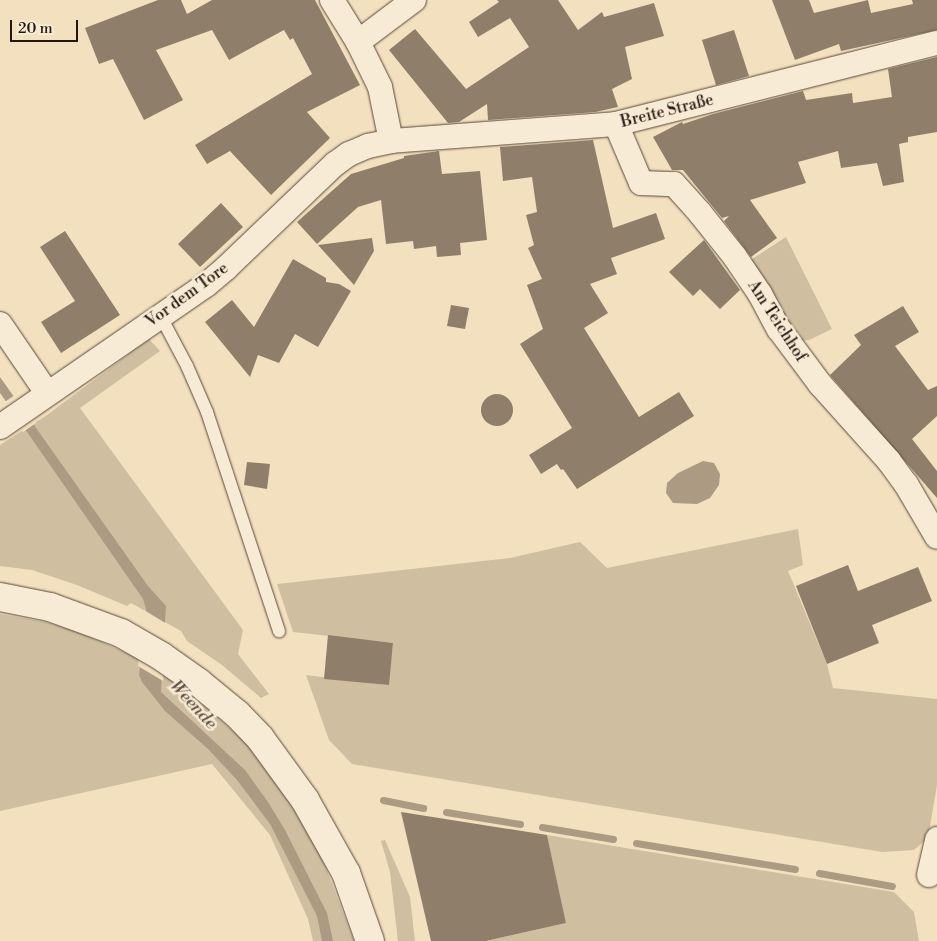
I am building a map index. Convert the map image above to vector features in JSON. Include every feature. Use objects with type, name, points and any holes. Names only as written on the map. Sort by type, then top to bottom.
[{"type":"main road","points":[[0,597],[50,607],[121,633],[161,656],[198,682],[237,714],[260,738],[305,800],[346,873],[370,941]]},
{"type":"street","points":[[332,0],[358,42],[380,87],[391,141]]},
{"type":"street","points":[[358,42],[414,0]]},
{"type":"street","name":"Breite Straße","points":[[391,141],[616,124],[937,43]]},
{"type":"street","name":"Am Teichhof","points":[[616,124],[640,183],[674,184],[700,214],[735,257],[760,294],[779,329],[820,384],[889,461],[906,484],[937,537]]},
{"type":"street","name":"Vor dem Tore","points":[[2,425],[206,285],[334,164],[349,154],[368,146],[391,141]]},
{"type":"street","points":[[0,324],[41,397]]},
{"type":"street","points":[[929,875],[937,839]]},
{"type":"lane","points":[[160,315],[188,366],[207,412],[279,631]]},
{"type":"shaded area","points":[[786,237],[832,329],[809,340],[798,341],[749,261]]},
{"type":"shaded area","points":[[149,339],[160,351],[80,408],[243,630],[238,654],[269,694],[261,698],[222,665],[187,641],[181,631],[131,603],[127,606],[77,585],[32,570],[0,566],[0,445],[47,415]]},
{"type":"shaded area","points":[[0,377],[148,586],[166,606],[161,692],[245,770],[268,802],[285,830],[327,913],[333,941],[322,941],[317,916],[270,824],[237,780],[208,749],[165,711],[142,682],[139,675],[146,609],[143,599],[0,393]]},
{"type":"shaded area","points":[[703,461],[714,463],[720,474],[719,485],[710,498],[697,504],[673,503],[666,493],[667,483],[678,473]]},
{"type":"shaded area","points":[[798,529],[803,565],[788,571],[827,664],[833,688],[937,699],[937,785],[928,838],[914,850],[882,852],[352,764],[329,740],[306,675],[388,685],[393,643],[293,632],[277,584],[510,558],[580,542],[607,568]]},
{"type":"shaded area","points":[[0,614],[46,622],[79,632],[138,658],[177,682],[247,743],[288,797],[323,860],[354,941],[313,941],[308,919],[270,835],[212,764],[0,811]]},
{"type":"shaded area","points":[[547,835],[894,892],[914,912],[919,941],[486,941],[566,923]]},
{"type":"shaded area","points":[[385,840],[410,897],[415,941],[398,941],[390,872],[381,841]]},
{"type":"pier","points":[[15,395],[36,423],[23,432],[3,403]]},
{"type":"pier","points":[[144,610],[167,624],[163,681],[138,666]]},
{"type":"building","points":[[158,0],[181,0],[187,14],[212,0],[315,0],[360,85],[307,112],[330,138],[271,195],[230,151],[207,164],[195,145],[312,74],[293,38],[290,40],[284,30],[229,60],[212,30],[156,50],[183,100],[144,120],[113,59],[99,64],[85,28]]},
{"type":"building","points":[[497,0],[558,0],[578,30],[602,12],[604,17],[654,3],[664,36],[625,47],[632,79],[612,89],[618,107],[595,112],[488,120],[487,104],[459,122],[448,123],[389,50],[415,29],[466,89],[529,47],[510,18],[478,37],[469,22],[499,2]]},
{"type":"building","points":[[772,0],[809,0],[814,13],[868,0],[871,13],[913,4],[912,0],[937,0],[937,30],[841,51],[839,44],[795,60]]},
{"type":"building","points":[[734,30],[749,76],[716,85],[702,40]]},
{"type":"building","points":[[937,57],[937,132],[908,137],[908,142],[899,144],[904,182],[883,186],[877,163],[841,168],[838,151],[798,162],[806,183],[750,200],[777,238],[751,257],[724,221],[729,216],[722,218],[683,170],[672,170],[653,137],[682,122],[683,124],[713,114],[803,91],[806,100],[852,93],[853,103],[892,97],[888,69]]},
{"type":"building","points":[[593,140],[613,228],[656,213],[665,239],[611,258],[617,274],[590,284],[608,313],[584,328],[639,417],[679,392],[694,416],[577,489],[563,469],[561,470],[557,464],[541,474],[529,455],[572,428],[520,344],[543,329],[527,285],[542,279],[528,248],[534,245],[526,215],[537,212],[532,177],[503,181],[500,147]]},
{"type":"building","points":[[439,151],[442,174],[480,171],[487,240],[460,243],[461,255],[437,257],[436,246],[414,249],[413,241],[386,244],[381,200],[358,207],[317,244],[297,222],[351,174],[404,158],[404,156]]},
{"type":"building","points":[[221,203],[243,227],[200,267],[178,244]]},
{"type":"building","points":[[65,231],[120,315],[61,353],[41,322],[75,301],[40,247]]},
{"type":"building","points":[[372,238],[374,251],[354,285],[318,245]]},
{"type":"building","points":[[704,240],[740,290],[720,309],[700,289],[693,296],[669,272]]},
{"type":"building","points":[[293,259],[326,278],[326,282],[339,284],[351,291],[318,347],[295,334],[279,363],[258,355],[250,377],[205,322],[232,300],[254,327]]},
{"type":"building","points":[[451,305],[469,308],[465,329],[447,326]]},
{"type":"building","points":[[903,306],[919,332],[895,346],[928,390],[937,386],[937,416],[912,439],[937,471],[937,498],[830,375],[861,345],[854,335]]},
{"type":"building","points":[[497,394],[503,395],[508,399],[512,404],[512,416],[508,421],[503,425],[497,426],[491,425],[486,421],[482,416],[481,410],[482,404],[486,399],[491,395]]},
{"type":"building","points":[[247,462],[270,464],[267,489],[244,485]]},
{"type":"building","points":[[848,565],[858,591],[918,567],[932,601],[872,625],[879,643],[827,664],[796,586]]},
{"type":"building","points":[[328,635],[393,643],[389,685],[324,679]]},
{"type":"building","points":[[401,812],[547,835],[566,923],[486,941],[431,941]]},
{"type":"waterway","points":[[383,800],[423,808]]},
{"type":"waterway","points":[[446,812],[520,824]]},
{"type":"waterway","points":[[542,827],[613,839]]},
{"type":"waterway","points":[[636,843],[795,869]]},
{"type":"waterway","points":[[819,873],[892,886]]},
{"type":"water label","name":"Weende","points":[[193,705]]}]
